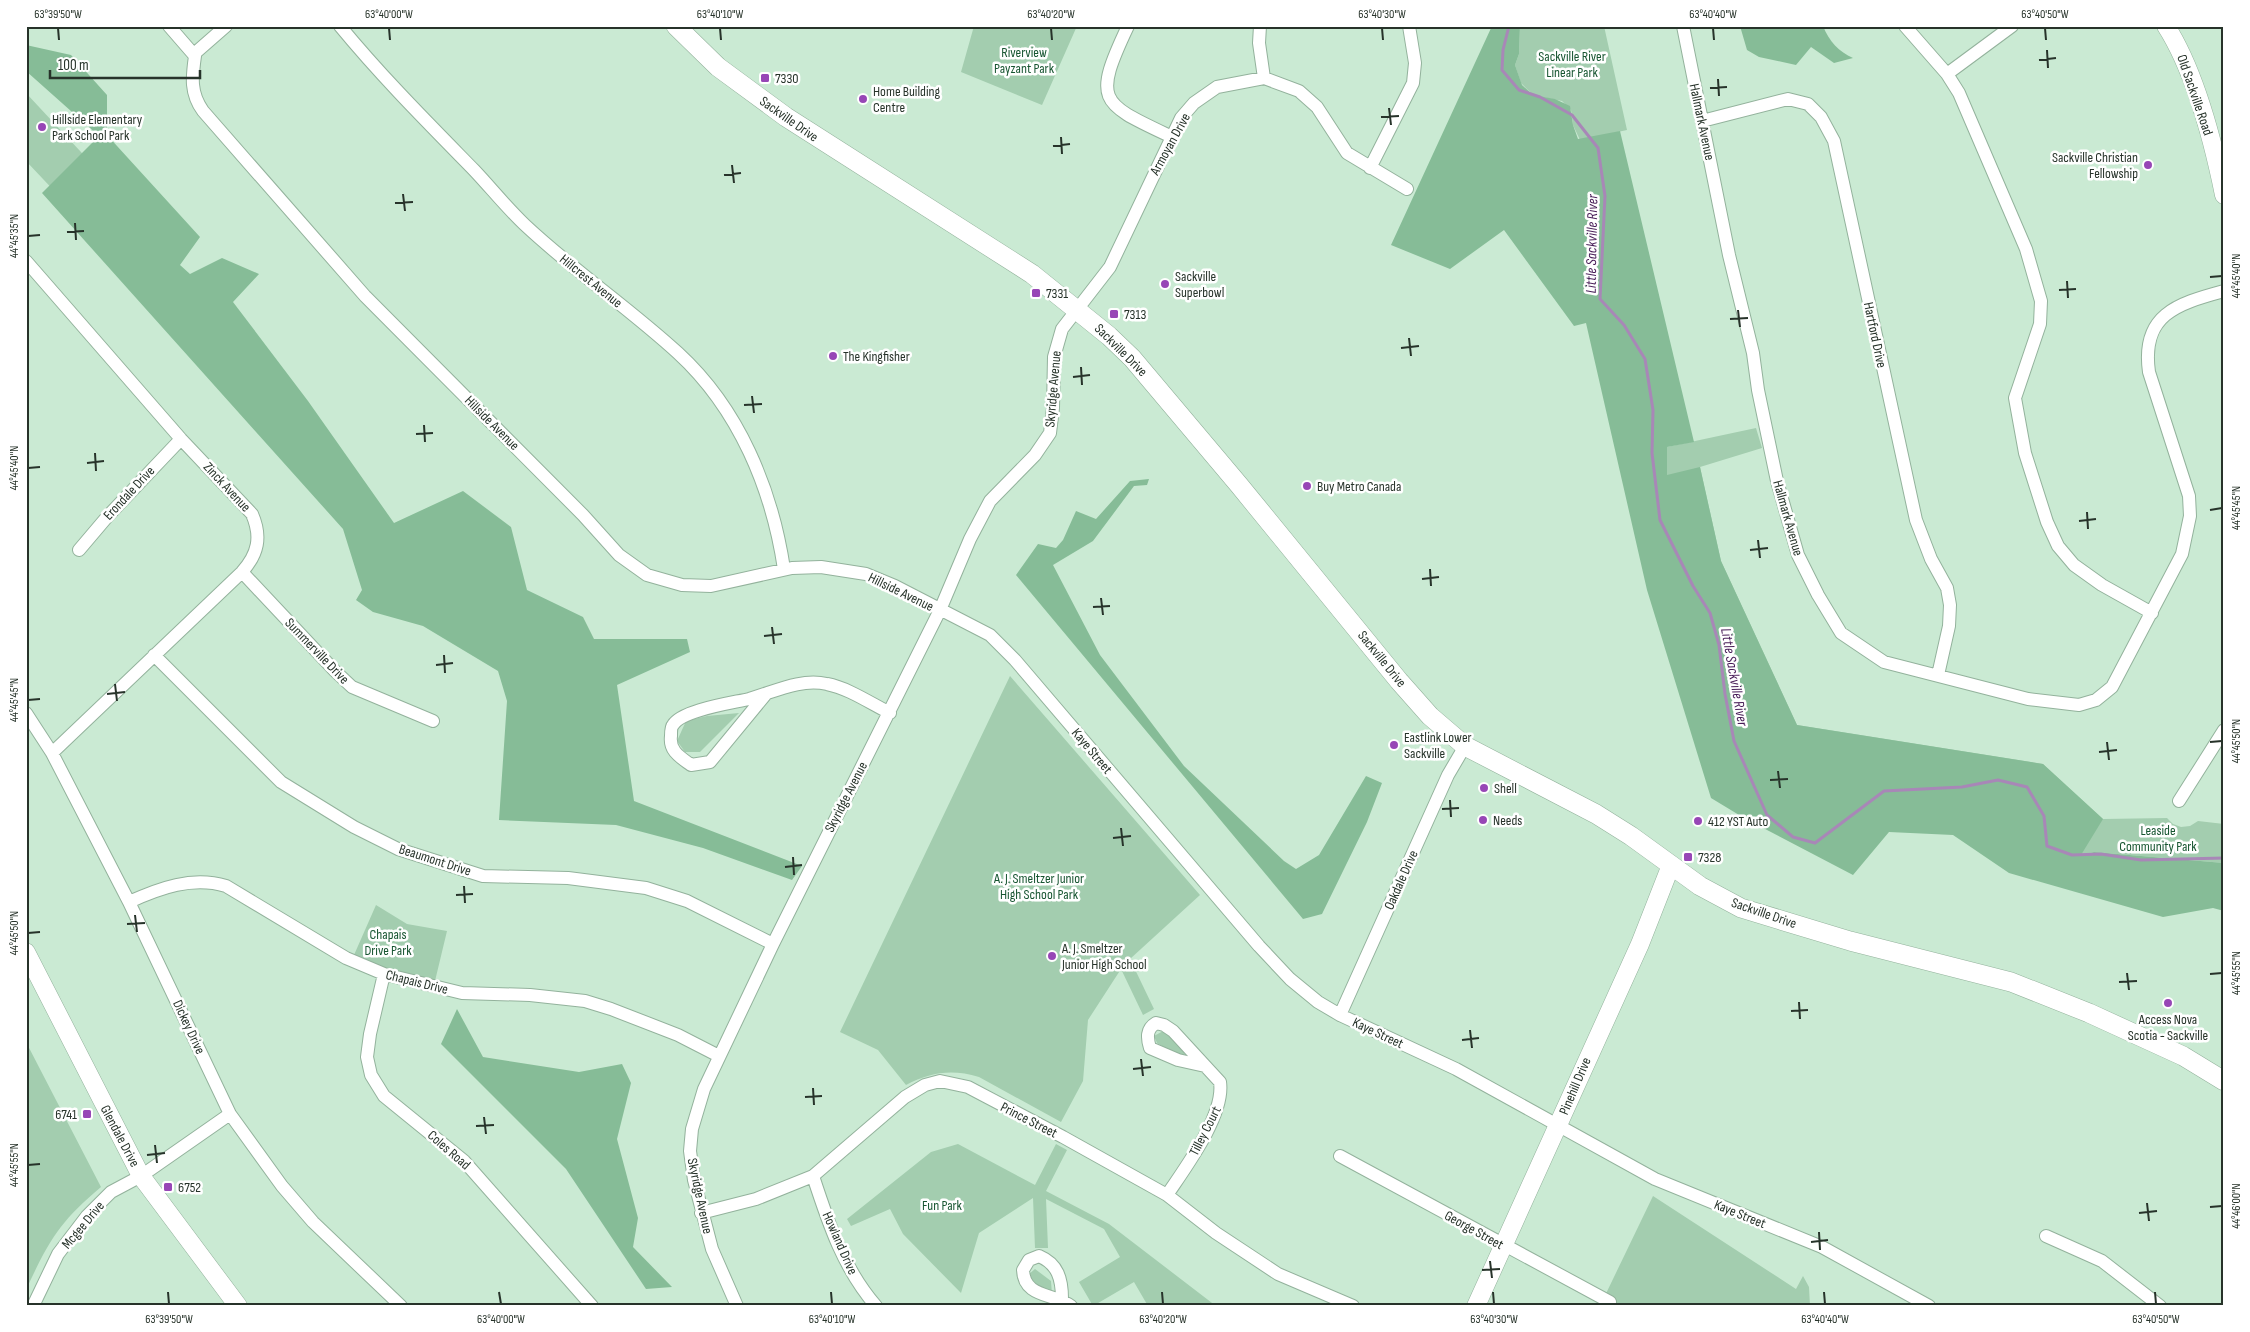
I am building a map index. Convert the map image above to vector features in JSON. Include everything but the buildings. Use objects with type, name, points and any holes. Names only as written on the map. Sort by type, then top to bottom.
[{"type":"main road","name":"Sackville Drive","points":[[676,26],[718,67],[786,117],[1032,274],[1077,309],[1132,358],[1399,681],[1430,716],[1465,746],[1596,814],[1631,836],[1700,886],[1740,908],[1850,940],[2011,982],[2089,1012],[2178,1053],[2224,1081]]},
{"type":"street","points":[[169,26],[194,54],[226,26]]},
{"type":"street","name":"Hillcrest Avenue","points":[[340,26],[409,106],[525,224],[680,354],[711,390],[735,425],[756,465],[779,534],[784,569]]},
{"type":"street","points":[[1128,26],[1110,65],[1107,83],[1108,97],[1118,110],[1172,137]]},
{"type":"street","points":[[1260,26],[1259,43],[1264,78],[1299,91],[1317,107],[1347,153],[1407,189]]},
{"type":"street","points":[[1370,168],[1413,83],[1415,63],[1410,26]]},
{"type":"street","name":"Hallmark Avenue","points":[[1683,26],[1729,255],[1753,353],[1771,454],[1798,555],[1818,595],[1841,633],[1884,662],[2049,702],[2079,705],[2096,700],[2112,688],[2182,554],[2190,516],[2189,496],[2149,372],[2146,354],[2150,336],[2159,321],[2171,309],[2224,292]]},
{"type":"street","points":[[1904,26],[1948,74],[1959,93],[2026,249],[2041,301],[2040,324],[2015,398],[2025,453],[2047,522],[2058,546],[2074,565],[2102,585],[2152,613]]},
{"type":"street","points":[[1948,74],[2012,26]]},
{"type":"street","name":"Old Sackville Road","points":[[2166,26],[2175,40],[2192,82],[2217,160],[2224,195]]},
{"type":"street","name":"Hillside Avenue","points":[[194,54],[193,90],[195,100],[203,111],[365,296],[584,515],[619,555],[648,575],[682,585],[711,586],[784,569],[821,567],[866,574],[895,586],[940,610]]},
{"type":"street","name":"Armoyan Drive","points":[[1077,309],[1110,267],[1172,137],[1182,118],[1194,103],[1217,87],[1264,78]]},
{"type":"street","name":"Hartford Drive","points":[[1702,121],[1788,100],[1808,104],[1821,117],[1834,141],[1914,512],[1931,558],[1947,588],[1950,604],[1948,626],[1938,676]]},
{"type":"street","name":"Zinck Avenue","points":[[26,260],[181,439],[252,514],[258,527],[258,540],[253,560],[52,753]]},
{"type":"street","name":"Skyridge Avenue","points":[[737,1306],[712,1249],[701,1213],[694,1180],[690,1151],[692,1129],[704,1089],[773,944],[940,610],[970,539],[990,502],[1035,455],[1050,433],[1053,415],[1054,357],[1057,341],[1062,329],[1077,309]]},
{"type":"street","name":"Erondale Drive","points":[[79,550],[106,516],[181,439]]},
{"type":"street","name":"Summerville Drive","points":[[242,572],[334,671],[352,687],[433,721]]},
{"type":"street","name":"Kaye Street","points":[[940,610],[990,635],[999,643],[1259,946],[1290,979],[1318,1002],[1340,1015],[1456,1070],[1559,1124],[1655,1179],[1822,1247],[1929,1306]]},
{"type":"street","name":"Beaumont Drive","points":[[154,655],[281,782],[354,827],[398,850],[483,876],[568,878],[646,888],[687,901],[773,944]]},
{"type":"street","points":[[766,694],[710,762],[691,765],[674,754],[670,740],[672,725],[678,720],[694,712],[766,694],[782,687],[807,683],[827,684],[890,713]]},
{"type":"street","name":"Dickey Drive","points":[[26,713],[52,753],[129,902],[230,1114],[282,1186],[314,1222],[401,1306]]},
{"type":"street","points":[[2179,801],[2224,730]]},
{"type":"street","name":"Oakdale Drive","points":[[1340,1015],[1448,775],[1465,746]]},
{"type":"street","name":"Pinehill Drive","points":[[1476,1306],[1640,944],[1671,865]]},
{"type":"street","name":"Chapais Drive","points":[[129,902],[157,890],[195,882],[211,882],[226,886],[346,958],[384,974],[462,993],[530,995],[584,1001],[661,1028],[719,1056]]},
{"type":"street","name":"Glendale Drive","points":[[26,952],[141,1176],[238,1306]]},
{"type":"street","name":"Coles Road","points":[[384,974],[370,1034],[367,1057],[371,1075],[384,1096],[464,1161],[592,1306]]},
{"type":"street","name":"Tilley Court","points":[[1167,1195],[1195,1154],[1220,1102],[1220,1082],[1205,1066]]},
{"type":"street","name":"Prince Street","points":[[701,1213],[756,1199],[813,1176],[905,1097],[925,1085],[940,1081],[968,1087],[1167,1195],[1232,1244],[1278,1274],[1353,1306]]},
{"type":"street","name":"Mcgee Drive","points":[[33,1306],[58,1254],[87,1216],[111,1192],[141,1176],[230,1114]]},
{"type":"street","name":"George Street","points":[[1340,1156],[1610,1302]]},
{"type":"street","name":"Howland Drive","points":[[813,1176],[844,1259],[862,1290],[876,1306]]},
{"type":"street","points":[[2046,1236],[2102,1261],[2160,1306]]},
{"type":"green space","name":"Riverview Payzant Park","points":[[974,26],[1077,26],[1042,105],[961,72]]},
{"type":"green space","points":[[1492,26],[1520,26],[1519,54],[1515,65],[1522,85],[1533,95],[1555,99],[1570,106],[1573,125],[1578,139],[1620,131],[1694,442],[1667,447],[1667,475],[1700,467],[1721,561],[1797,725],[2043,764],[2103,819],[2081,855],[2094,852],[2224,863],[2224,911],[2213,908],[2163,917],[2009,873],[1953,835],[1889,832],[1853,875],[1744,818],[1711,798],[1647,590],[1586,323],[1574,326],[1504,230],[1450,269],[1391,245]]},
{"type":"green space","name":"Sackville River Linear Park","points":[[1520,26],[1604,26],[1627,130],[1580,140],[1573,125],[1571,110],[1562,101],[1533,95],[1521,83],[1515,65],[1519,54]]},
{"type":"green space","points":[[1740,26],[1823,26],[1835,45],[1843,53],[1853,58],[1834,63],[1811,47],[1796,65],[1759,57],[1747,50]]},
{"type":"green space","points":[[26,45],[71,55],[107,95],[107,135],[200,237],[180,265],[190,274],[222,258],[259,274],[233,302],[308,401],[394,523],[463,491],[511,527],[527,590],[583,617],[594,639],[687,639],[690,652],[617,685],[634,801],[802,866],[792,880],[703,848],[616,825],[499,820],[507,701],[498,671],[423,626],[373,612],[356,600],[362,590],[343,529],[42,193],[99,136],[26,71]]},
{"type":"green space","name":"Hillside Elementary Park School Park","points":[[26,93],[94,166],[60,197],[26,161]]},
{"type":"green space","name":"Leaside Community Park","points":[[1756,428],[1762,448],[1700,467],[1721,561],[1797,725],[2043,764],[2103,819],[2167,818],[2173,824],[2181,827],[2190,826],[2198,821],[2224,824],[2224,863],[2094,852],[2081,855],[2053,809],[1840,835],[1667,475],[1667,447]]},
{"type":"green space","points":[[1149,479],[1147,485],[1134,486],[1093,541],[1053,565],[1100,655],[1184,766],[1284,861],[1296,869],[1319,855],[1366,776],[1382,783],[1367,822],[1322,914],[1303,919],[1016,575],[1038,544],[1056,548],[1063,540],[1076,511],[1096,519],[1130,481]]},
{"type":"green space","name":"A. J. Smeltzer Junior High School Park","points":[[1010,676],[1200,895],[1130,959],[1154,1009],[1143,1015],[1121,969],[1088,1020],[1083,1081],[1061,1122],[979,1077],[960,1073],[942,1073],[924,1077],[906,1085],[878,1050],[840,1032]]},
{"type":"green space","points":[[739,713],[700,752],[685,752],[677,741],[686,721],[707,716]]},
{"type":"green space","name":"Chapais Drive Park","points":[[376,905],[407,924],[447,931],[435,981],[378,966],[354,955]]},
{"type":"green space","points":[[457,1009],[483,1057],[579,1072],[622,1064],[631,1083],[617,1139],[638,1218],[633,1247],[672,1287],[646,1289],[566,1169],[441,1044]]},
{"type":"green space","points":[[1165,1030],[1184,1049],[1185,1059],[1157,1043],[1154,1036]]},
{"type":"green space","points":[[26,1042],[101,1187],[75,1211],[56,1233],[41,1258],[26,1290]]},
{"type":"green space","name":"Fun Park","points":[[958,1144],[1035,1185],[1056,1144],[1067,1150],[1046,1191],[1109,1224],[1216,1306],[1148,1306],[1134,1282],[1093,1306],[1079,1282],[1120,1257],[1104,1229],[1046,1199],[1048,1248],[1035,1248],[1033,1198],[979,1233],[961,1293],[903,1234],[890,1209],[851,1226],[847,1219],[931,1152]]},
{"type":"green space","points":[[1653,1196],[1796,1289],[1803,1276],[1809,1287],[1810,1306],[1600,1306]]},
{"type":"green space","points":[[1035,1269],[1051,1281],[1052,1294],[1034,1285],[1029,1274]]},
{"type":"waterway","name":"Little Sackville River","points":[[1509,26],[1503,50],[1502,70],[1519,90],[1540,97],[1572,115],[1598,148],[1605,196],[1600,299],[1624,325],[1645,359],[1653,410],[1652,453],[1660,520],[1693,586],[1710,613],[1719,645],[1725,694],[1734,741],[1767,815],[1793,837],[1815,843],[1884,791],[1962,787],[1998,780],[2027,787],[2044,816],[2047,846],[2072,855],[2101,854],[2141,860],[2224,858]]},
{"type":"place","name":"7330","points":[[765,78]]},
{"type":"place","name":"Home Building Centre","points":[[863,99]]},
{"type":"place","name":"Hillside Elementary Park School Park","points":[[42,127]]},
{"type":"place","name":"Sackville Christian Fellowship","points":[[2148,165]]},
{"type":"place","name":"Sackville Superbowl","points":[[1165,284]]},
{"type":"place","name":"7331","points":[[1036,293]]},
{"type":"place","name":"7313","points":[[1114,314]]},
{"type":"place","name":"The Kingfisher","points":[[833,356]]},
{"type":"place","name":"Buy Metro Canada","points":[[1307,486]]},
{"type":"place","name":"Eastlink Lower Sackville","points":[[1394,745]]},
{"type":"place","name":"Shell","points":[[1484,788]]},
{"type":"place","name":"Needs","points":[[1483,820]]},
{"type":"place","name":"412 YST Auto","points":[[1698,821]]},
{"type":"place","name":"7328","points":[[1688,857]]},
{"type":"place","name":"A. J. Smeltzer Junior High School","points":[[1052,956]]},
{"type":"place","name":"Access Nova Scotia - Sackville","points":[[2168,1003]]},
{"type":"place","name":"6741","points":[[87,1114]]},
{"type":"place","name":"6752","points":[[168,1187]]}]
